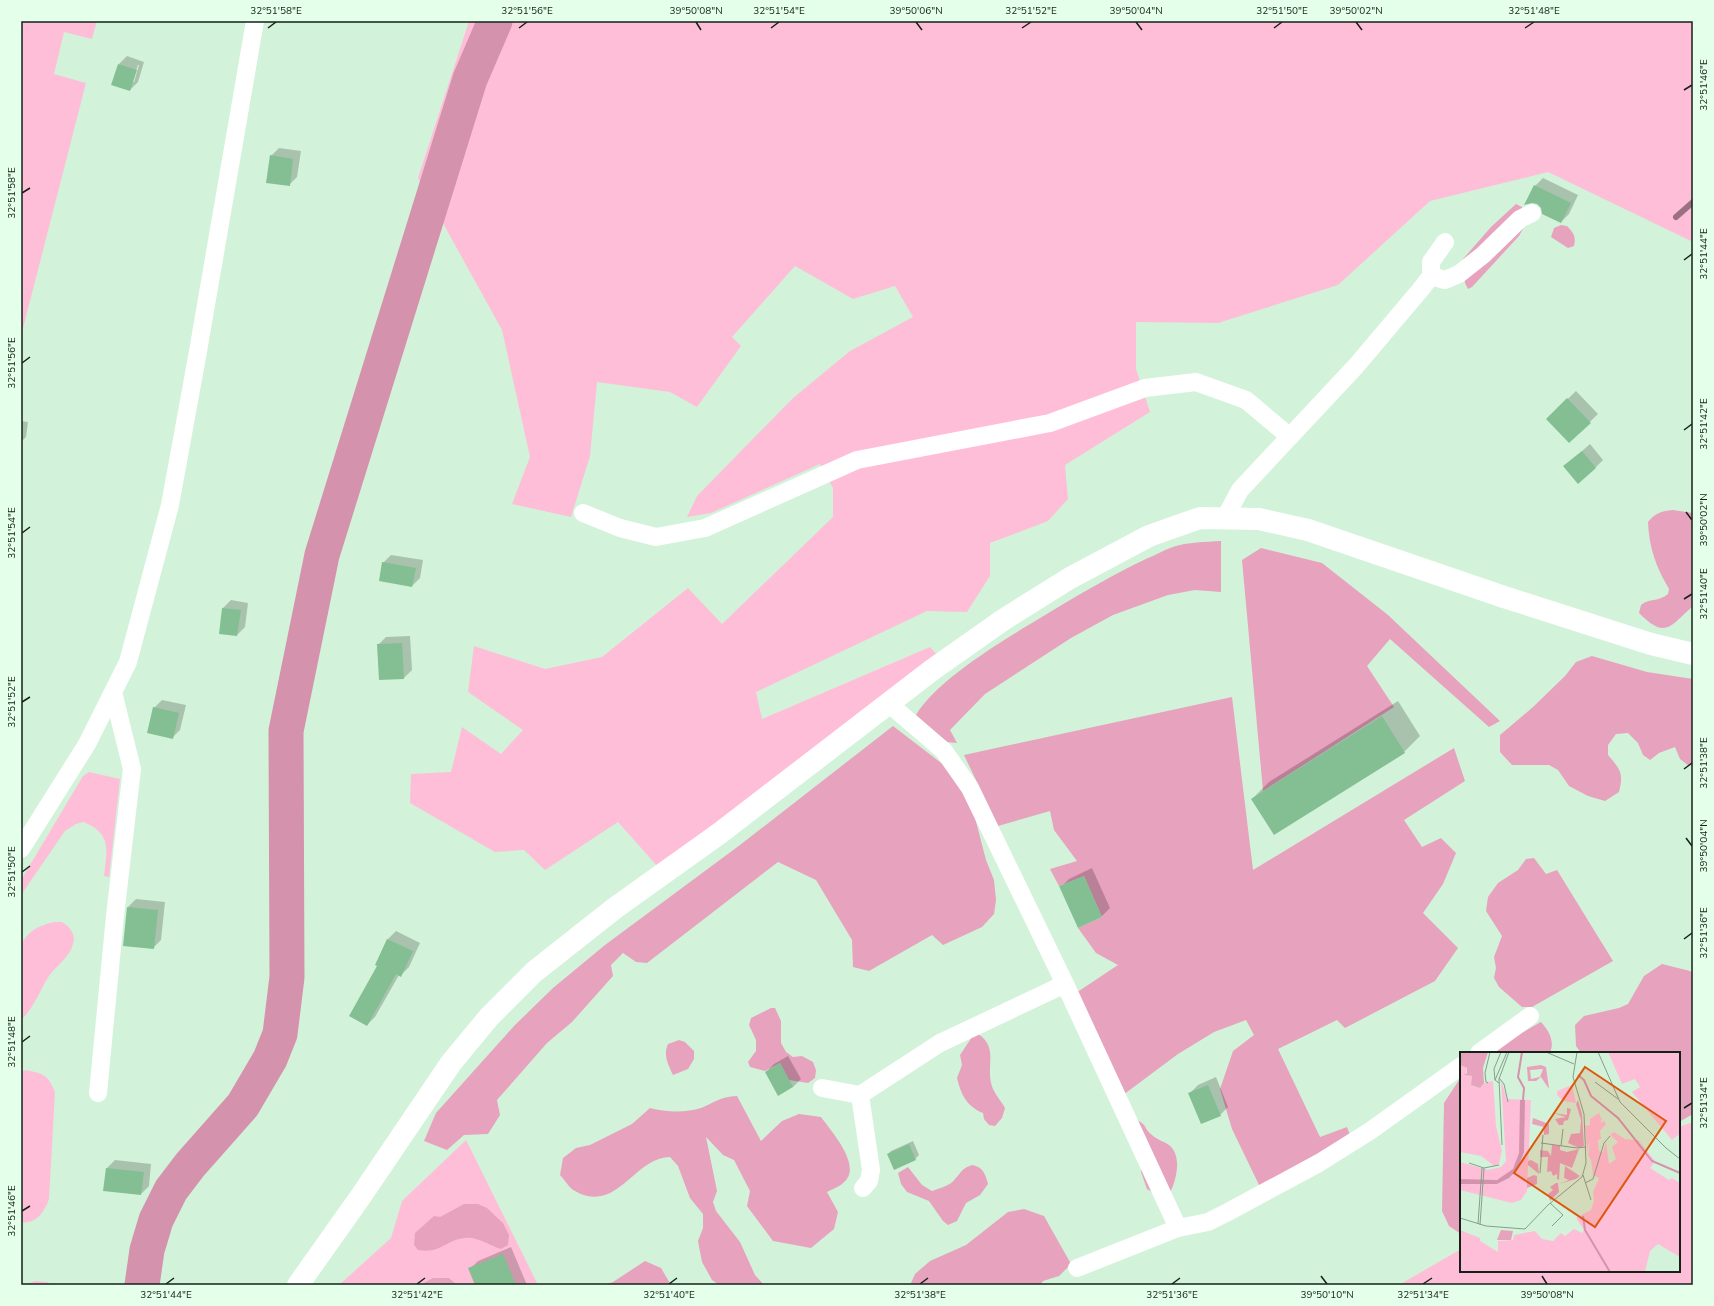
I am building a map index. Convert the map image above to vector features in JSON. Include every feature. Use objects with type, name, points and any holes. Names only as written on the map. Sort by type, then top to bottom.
[{"type":"street","points":[[21,849],[87,744],[128,662],[170,504],[199,349],[255,21]]},
{"type":"street","points":[[1430,276],[1445,280],[1459,274],[1483,255],[1520,219],[1532,213]]},
{"type":"street","points":[[1226,518],[1240,490],[1356,366],[1430,276],[1431,262],[1445,242]]},
{"type":"street","points":[[583,513],[620,528],[656,537],[704,528],[856,460],[1050,423],[1145,388],[1196,382],[1246,400],[1290,437]]},
{"type":"street","points":[[298,1285],[361,1196],[451,1063],[489,1017],[534,972],[615,908],[720,833],[932,670],[1003,620],[1070,578],[1149,536],[1200,518],[1258,519],[1308,530],[1504,597],[1651,644],[1693,654]]},
{"type":"street","points":[[98,1093],[115,916],[132,769],[113,692]]},
{"type":"street","points":[[888,703],[944,751],[970,788],[1064,984],[1178,1228]]},
{"type":"street","points":[[822,1088],[860,1095],[940,1044],[1064,984]]},
{"type":"street","points":[[1480,1052],[1530,1016]]},
{"type":"street","points":[[1077,1268],[1178,1228],[1208,1222],[1228,1212],[1319,1163],[1370,1131],[1460,1067]]},
{"type":"street","points":[[860,1095],[871,1170],[869,1181],[863,1188]]},
{"type":"shaded area","points":[[21,21],[97,21],[92,39],[64,32],[54,74],[86,83],[21,336]]},
{"type":"shaded area","points":[[469,21],[1693,21],[1693,242],[1548,172],[1430,201],[1338,285],[1218,323],[1136,322],[1136,369],[1150,412],[1065,465],[1068,499],[1048,521],[990,543],[990,576],[967,612],[927,611],[756,692],[762,719],[930,647],[937,655],[658,867],[618,822],[545,870],[524,850],[495,852],[410,803],[411,774],[451,772],[462,727],[501,754],[523,730],[468,692],[474,646],[545,669],[602,657],[688,588],[722,624],[833,517],[833,488],[820,464],[711,513],[687,517],[697,496],[793,398],[850,351],[913,317],[895,286],[853,299],[795,266],[732,337],[741,346],[697,407],[670,392],[597,382],[590,456],[571,517],[512,504],[530,457],[502,330],[418,178]]},
{"type":"shaded area","points":[[1516,204],[1522,207],[1524,227],[1519,236],[1472,287],[1468,289],[1465,283],[1463,259],[1491,227]]},
{"type":"shaded area","points":[[1561,225],[1567,226],[1573,233],[1575,238],[1574,246],[1568,248],[1551,237],[1554,228]]},
{"type":"shaded area","points":[[1673,510],[1693,513],[1693,606],[1673,624],[1662,628],[1648,621],[1639,613],[1641,605],[1647,601],[1661,598],[1668,594],[1669,589],[1660,573],[1652,549],[1648,522],[1653,516],[1659,513]]},
{"type":"shaded area","points":[[1221,541],[1221,592],[1195,590],[1168,595],[1113,615],[1071,638],[985,694],[950,730],[957,743],[947,742],[916,715],[927,700],[942,685],[980,656],[1089,589],[1136,564],[1173,547],[1191,543]]},
{"type":"shaded area","points":[[1261,548],[1322,563],[1388,615],[1500,721],[1489,727],[1390,639],[1367,666],[1394,707],[1263,791],[1242,560]]},
{"type":"shaded area","points":[[1592,656],[1647,672],[1693,679],[1693,764],[1689,766],[1680,759],[1675,747],[1659,753],[1650,760],[1643,755],[1638,743],[1628,733],[1616,734],[1608,745],[1608,755],[1618,768],[1621,780],[1619,792],[1605,801],[1588,796],[1569,786],[1558,770],[1549,765],[1512,765],[1500,752],[1500,735],[1533,707],[1565,676],[1576,662]]},
{"type":"shaded area","points":[[1232,697],[1253,870],[1454,748],[1465,781],[1404,820],[1422,847],[1441,838],[1456,853],[1443,884],[1423,913],[1458,948],[1435,981],[1345,1028],[1337,1020],[1278,1049],[1320,1137],[1347,1127],[1350,1135],[1260,1187],[1232,1129],[1220,1089],[1233,1051],[1254,1035],[1246,1020],[1214,1032],[1178,1054],[1123,1095],[1076,993],[1118,965],[1096,953],[1078,928],[1102,917],[1084,876],[1059,886],[1050,869],[1077,861],[1054,830],[1050,811],[998,826],[964,755]]},
{"type":"shaded area","points":[[893,726],[949,769],[973,810],[986,860],[994,880],[996,900],[994,914],[982,927],[943,945],[932,935],[869,971],[853,967],[852,940],[816,880],[778,862],[647,963],[636,962],[623,953],[611,965],[613,976],[572,1022],[547,1043],[497,1100],[500,1115],[488,1134],[464,1135],[447,1150],[424,1141],[436,1113],[515,1025],[553,988],[605,945],[740,845]]},
{"type":"shaded area","points":[[89,772],[120,779],[109,877],[104,876],[106,843],[99,831],[83,822],[76,824],[65,831],[21,895],[21,880],[83,776]]},
{"type":"shaded area","points":[[1534,858],[1546,874],[1557,870],[1613,961],[1532,1007],[1522,1007],[1499,987],[1494,978],[1496,968],[1494,957],[1502,936],[1486,911],[1488,897],[1498,883],[1518,870],[1526,859]]},
{"type":"shaded area","points":[[54,922],[62,922],[68,926],[74,937],[73,944],[69,953],[49,976],[26,1015],[21,1020],[21,944],[35,929]]},
{"type":"shaded area","points":[[1662,964],[1690,971],[1693,974],[1693,1114],[1680,1121],[1680,1052],[1580,1052],[1576,1046],[1575,1025],[1584,1016],[1619,1008],[1628,1004],[1644,976]]},
{"type":"shaded area","points":[[771,1008],[775,1008],[781,1021],[781,1043],[786,1052],[793,1057],[802,1056],[813,1062],[816,1070],[815,1078],[808,1083],[789,1080],[780,1063],[765,1071],[750,1067],[748,1062],[756,1051],[756,1040],[749,1025],[751,1018]]},
{"type":"shaded area","points":[[1541,1022],[1550,1036],[1552,1044],[1550,1052],[1488,1052]]},
{"type":"shaded area","points":[[978,1034],[985,1040],[988,1046],[990,1052],[990,1074],[993,1089],[1005,1108],[1002,1118],[995,1126],[989,1125],[984,1119],[983,1113],[968,1103],[960,1089],[957,1078],[962,1065],[960,1055],[972,1037]]},
{"type":"shaded area","points":[[679,1040],[685,1042],[694,1051],[694,1059],[688,1069],[673,1075],[669,1067],[666,1052],[668,1044]]},
{"type":"shaded area","points":[[26,1070],[41,1074],[47,1078],[55,1092],[49,1199],[39,1216],[31,1221],[21,1222],[21,1072]]},
{"type":"shaded area","points":[[1460,1079],[1460,1233],[1449,1226],[1442,1211],[1444,1103]]},
{"type":"shaded area","points":[[737,1096],[761,1141],[782,1121],[799,1114],[821,1117],[844,1149],[850,1168],[848,1176],[843,1183],[827,1192],[838,1212],[834,1229],[811,1248],[773,1241],[747,1206],[750,1191],[734,1160],[723,1155],[706,1137],[717,1191],[713,1202],[716,1211],[740,1242],[755,1275],[764,1285],[719,1285],[712,1280],[702,1262],[698,1241],[703,1228],[703,1214],[690,1198],[678,1166],[670,1157],[657,1159],[614,1191],[602,1196],[590,1196],[573,1190],[560,1175],[563,1158],[576,1148],[590,1145],[632,1124],[650,1108],[669,1111],[689,1111],[701,1108],[722,1099]]},
{"type":"shaded area","points":[[1134,1119],[1143,1124],[1149,1133],[1154,1137],[1169,1145],[1176,1156],[1176,1176],[1169,1195],[1159,1196],[1147,1189],[1141,1172],[1142,1160]]},
{"type":"shaded area","points":[[1693,1122],[1693,1285],[1399,1285],[1460,1250],[1460,1272],[1680,1272],[1680,1127]]},
{"type":"shaded area","points":[[466,1140],[538,1285],[339,1285],[391,1238],[402,1201]]},
{"type":"shaded area","points":[[972,1165],[979,1167],[983,1171],[988,1184],[980,1195],[966,1203],[957,1221],[948,1225],[943,1221],[929,1201],[907,1192],[901,1184],[898,1173],[908,1167],[922,1185],[932,1191],[950,1183],[964,1169]]},
{"type":"shaded area","points":[[464,1204],[478,1204],[487,1208],[503,1223],[509,1235],[508,1245],[501,1249],[474,1238],[465,1238],[452,1241],[432,1250],[418,1250],[414,1245],[415,1233],[434,1216],[440,1217]]},
{"type":"shaded area","points":[[1024,1209],[1044,1216],[1071,1264],[1059,1276],[1043,1281],[1040,1285],[913,1285],[911,1283],[915,1274],[930,1261],[966,1245],[1008,1212]]},
{"type":"shaded area","points":[[645,1261],[661,1268],[671,1285],[605,1285],[613,1282]]},
{"type":"shaded area","points":[[433,1278],[449,1278],[457,1285],[423,1285]]},
{"type":"shaded area","points":[[35,1281],[47,1282],[52,1285],[25,1285]]},
{"type":"building","points":[[118,64],[137,70],[130,91],[111,85]]},
{"type":"building","points":[[270,155],[293,159],[290,186],[266,183]]},
{"type":"building","points":[[1534,185],[1571,203],[1561,223],[1542,214],[1541,208],[1537,204],[1532,203],[1524,205]]},
{"type":"building","points":[[1567,398],[1591,423],[1569,443],[1546,419]]},
{"type":"building","points":[[1582,451],[1596,468],[1578,484],[1563,466]]},
{"type":"building","points":[[382,562],[416,568],[412,587],[379,581]]},
{"type":"building","points":[[222,608],[241,610],[237,636],[219,634]]},
{"type":"building","points":[[402,643],[404,679],[379,680],[377,644]]},
{"type":"building","points":[[153,707],[179,713],[173,739],[147,733]]},
{"type":"building","points":[[1382,716],[1405,753],[1274,835],[1251,799]]},
{"type":"building","points":[[1084,876],[1102,917],[1078,928],[1059,886]]},
{"type":"building","points":[[127,907],[158,910],[154,949],[123,946]]},
{"type":"building","points":[[387,939],[413,951],[401,977],[396,974],[367,1026],[349,1016],[377,966],[375,965]]},
{"type":"building","points":[[780,1063],[793,1087],[778,1096],[765,1072]]},
{"type":"building","points":[[1208,1085],[1221,1116],[1201,1124],[1188,1093]]},
{"type":"building","points":[[909,1144],[916,1160],[894,1170],[887,1154]]},
{"type":"building","points":[[106,1168],[144,1172],[141,1195],[103,1191]]},
{"type":"building","points":[[503,1254],[516,1285],[475,1285],[468,1268]]},
{"type":"waterway","points":[[142,1285],[147,1250],[156,1220],[171,1190],[190,1165],[243,1105],[270,1059],[280,1034],[287,977],[286,731],[322,555],[470,79],[495,21]]},
{"type":"waterway","points":[[1676,217],[1693,202]]}]
